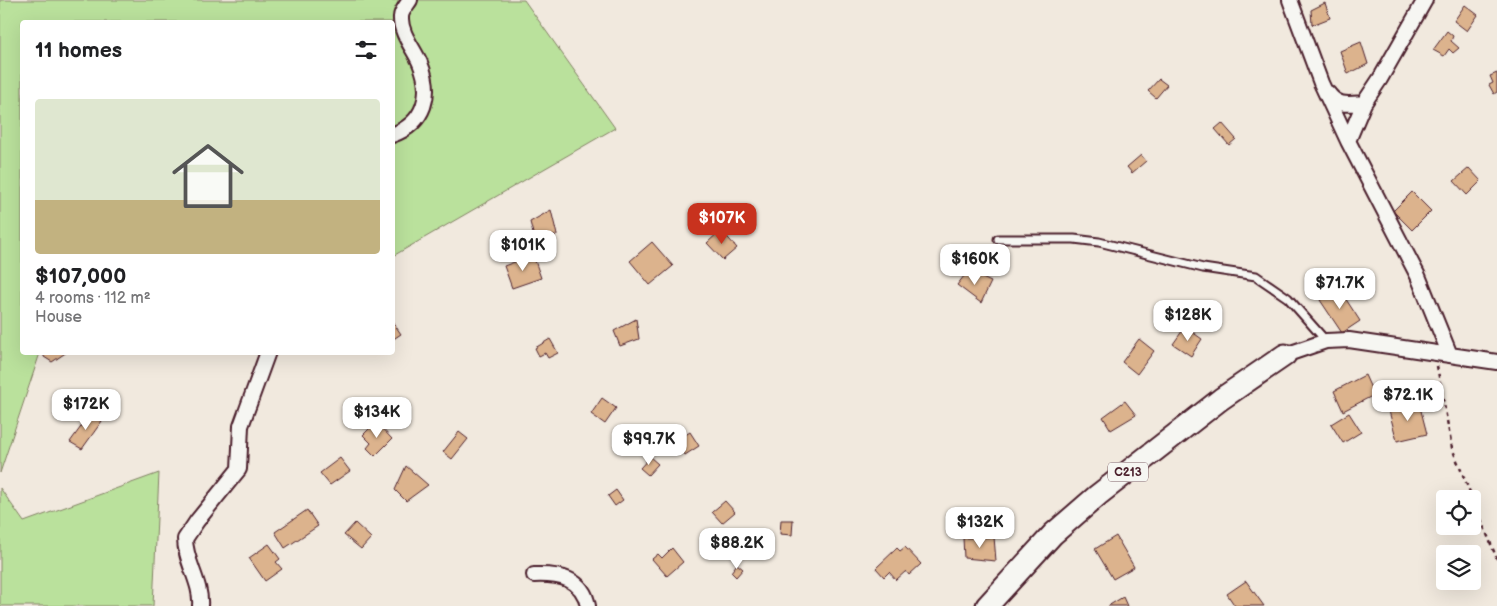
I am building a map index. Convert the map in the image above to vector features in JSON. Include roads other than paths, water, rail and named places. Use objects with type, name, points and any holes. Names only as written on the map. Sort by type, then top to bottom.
[{"type":"main road","name":"C213","points":[[987,606],[1052,534],[1098,495],[1221,399],[1285,355]]},
{"type":"street","points":[[395,134],[412,125],[424,106],[425,79],[420,63],[404,32],[401,16],[410,0]]},
{"type":"street","points":[[1290,0],[1321,83],[1348,141],[1418,276],[1450,355]]},
{"type":"street","points":[[1348,141],[1364,103],[1380,79],[1425,0]]},
{"type":"street","points":[[1321,83],[1334,101],[1342,105],[1364,103]]},
{"type":"street","points":[[1285,355],[1326,341],[1349,340],[1497,362]]},
{"type":"street","points":[[200,606],[200,596],[189,561],[185,539],[239,469],[241,426],[267,355]]},
{"type":"street","points":[[534,575],[551,574],[566,577],[580,587],[586,596],[588,606]]},
{"type":"lane","points":[[998,239],[1074,239],[1099,242],[1204,268],[1256,276],[1288,298],[1326,341]]}]
